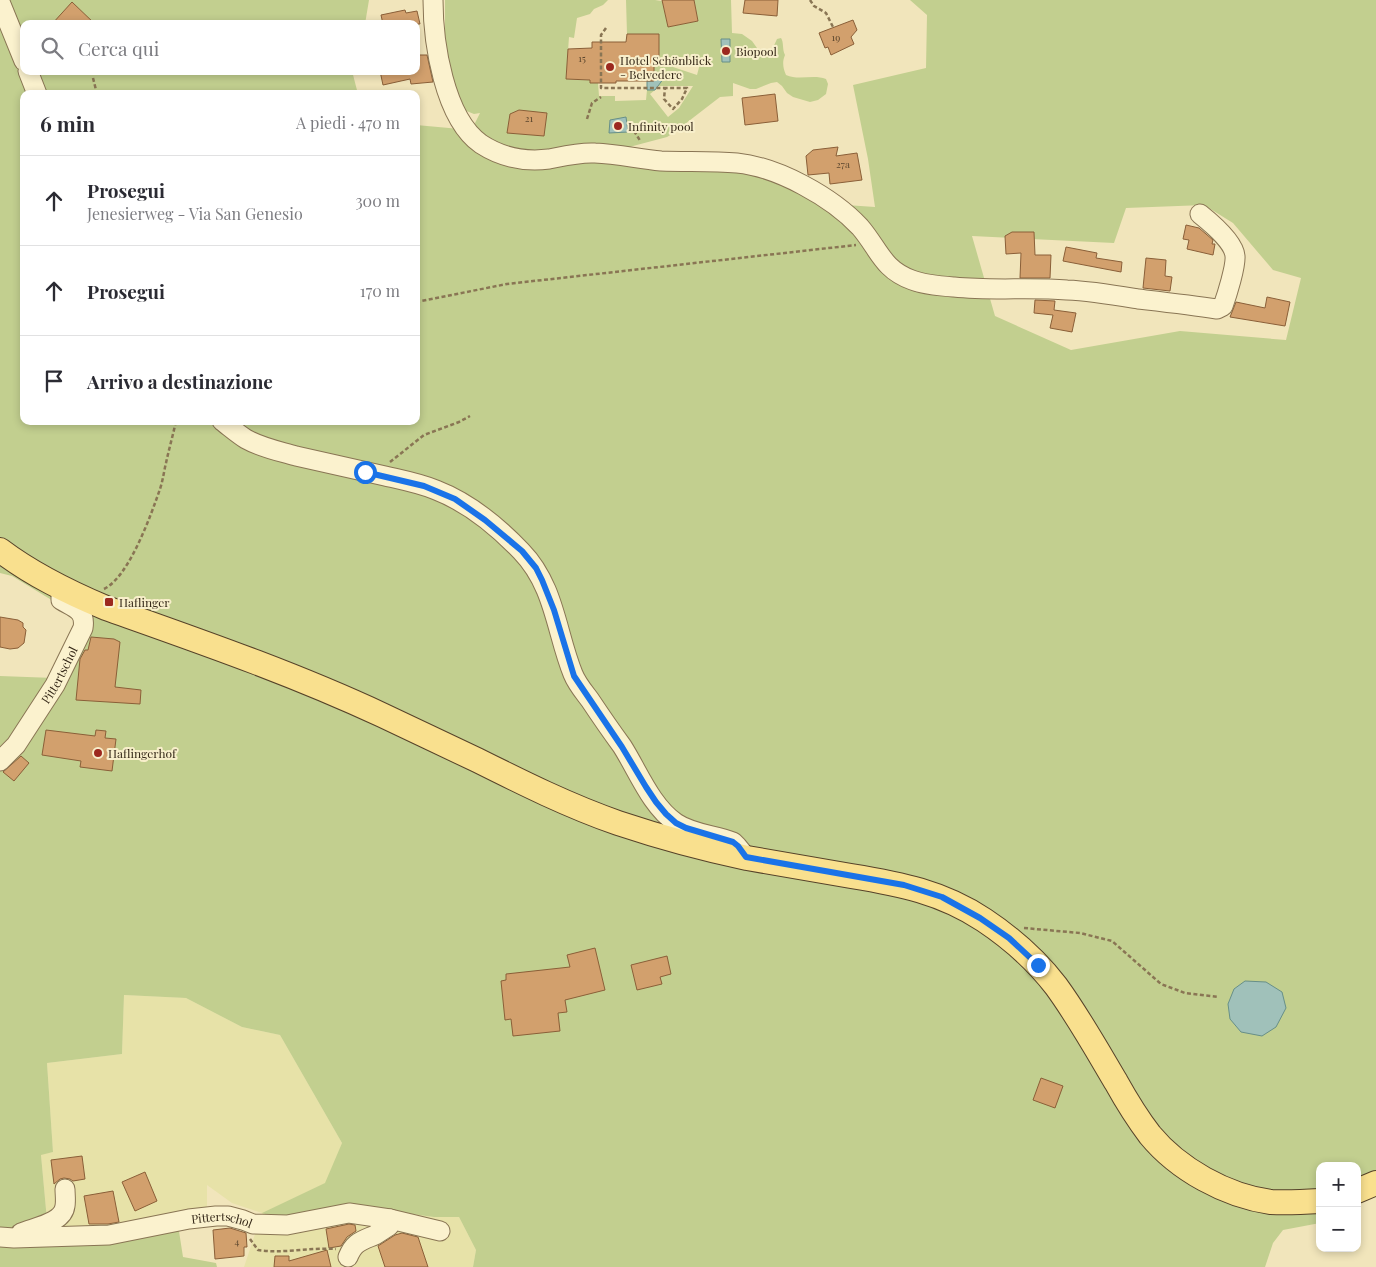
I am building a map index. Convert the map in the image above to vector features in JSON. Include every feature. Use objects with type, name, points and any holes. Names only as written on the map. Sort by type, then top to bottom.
[{"type":"main road","points":[[0,550],[20,565],[53,584],[83,598],[316,686],[542,792],[621,824],[702,848],[904,885],[942,897],[980,918],[1009,938],[1026,952],[1054,983],[1140,1121],[1158,1144],[1178,1162],[1218,1186],[1255,1199],[1271,1202],[1316,1201]]},
{"type":"main road","points":[[1361,1190],[1376,1184]]},
{"type":"street","points":[[433,0],[435,35],[440,63],[454,108],[470,134],[497,153],[509,157],[538,160],[584,153],[600,153],[662,161],[735,163],[761,167],[819,194],[841,209],[862,229],[885,263],[910,280],[919,283],[975,290],[1068,290],[1217,309],[1224,306],[1235,254],[1233,248],[1222,234],[1200,214]]},
{"type":"street","points":[[0,2],[20,51]]},
{"type":"street","points":[[30,75],[35,90]]},
{"type":"street","points":[[227,425],[245,439],[264,447],[424,486],[455,499],[485,520],[522,551],[536,568],[554,610],[574,676],[622,747],[656,802],[676,823],[686,828],[733,842],[746,857]]},
{"type":"street","name":"Pittertschol","points":[[0,761],[16,745],[55,685],[83,628],[83,616],[61,600],[53,584]]},
{"type":"street","points":[[2,1237],[51,1222],[60,1217],[65,1208],[65,1189]]},
{"type":"street","name":"Pittertschol","points":[[2,1237],[108,1235],[189,1219],[216,1216],[228,1216],[253,1224],[287,1225],[349,1213],[390,1219],[440,1231]]},
{"type":"street","points":[[346,1250],[389,1226],[390,1219]]},
{"type":"path","points":[[810,0],[814,6],[826,13],[833,26]]},
{"type":"path","points":[[606,28],[601,35],[601,88],[647,88],[657,88],[664,88],[687,88],[682,99],[673,109],[664,99],[664,88]]},
{"type":"path","points":[[93,78],[96,90]]},
{"type":"path","points":[[587,119],[592,103],[601,97]]},
{"type":"path","points":[[634,131],[642,143]]},
{"type":"path","points":[[420,301],[507,284],[871,243]]},
{"type":"path","points":[[375,474],[424,435],[470,416]]},
{"type":"path","points":[[83,598],[113,583],[130,558],[149,518],[160,488],[175,425]]},
{"type":"path","points":[[1023,928],[1080,933],[1112,941],[1161,984],[1185,993],[1218,997]]},
{"type":"path","points":[[246,1221],[249,1236],[258,1250],[346,1250]]},
{"type":"shaded area","points":[[124,995],[186,998],[242,1027],[280,1035],[342,1143],[326,1183],[263,1213],[358,1207],[434,1217],[459,1217],[476,1250],[473,1267],[244,1267],[262,1213],[232,1203],[207,1185],[207,1212],[49,1242],[41,1154],[53,1152],[47,1063],[122,1054]]},
{"type":"green space","points":[[0,0],[369,0],[366,20],[20,20],[20,75],[353,75],[357,90],[20,90],[20,425],[420,425],[420,125],[460,129],[480,149],[559,161],[744,168],[831,204],[875,207],[868,159],[853,85],[926,68],[927,15],[910,0],[1376,0],[1376,1175],[1361,1180],[1361,1162],[1316,1162],[1316,1224],[1283,1230],[1273,1243],[1265,1267],[473,1267],[476,1250],[459,1217],[434,1217],[358,1207],[283,1219],[262,1213],[325,1183],[342,1143],[280,1035],[242,1027],[186,998],[124,995],[122,1054],[47,1063],[53,1152],[41,1155],[49,1242],[178,1225],[183,1257],[216,1263],[217,1267],[0,1267],[0,676],[54,678],[78,616],[12,576],[0,573]],"holes":[[[1204,205],[1233,223],[1273,270],[1301,278],[1286,340],[1180,331],[1071,350],[995,316],[972,236],[1114,243],[1126,208]]]},
{"type":"green space","points":[[445,0],[608,0],[590,14],[577,18],[574,38],[569,37],[566,79],[590,80],[590,83],[598,83],[599,96],[615,96],[615,101],[646,100],[647,90],[655,90],[650,94],[668,117],[679,108],[693,86],[658,86],[664,76],[654,75],[654,59],[659,59],[659,34],[627,34],[626,0],[655,0],[674,3],[674,6],[664,9],[668,27],[698,21],[694,0],[731,0],[732,33],[742,34],[752,41],[757,48],[768,52],[772,50],[777,39],[781,38],[785,55],[783,65],[786,75],[826,79],[828,84],[826,94],[818,100],[810,102],[793,97],[777,82],[756,89],[750,89],[733,83],[733,96],[720,97],[667,137],[618,150],[520,153],[476,133],[475,123],[480,113],[474,114],[464,110],[456,97],[445,57]],"holes":[[[676,59],[701,60],[697,75],[673,67]]]},
{"type":"water","name":"Biopool","points":[[721,39],[730,39],[730,62],[722,62]]},
{"type":"water","points":[[654,75],[665,76],[655,90],[647,90],[647,81],[653,81]]},
{"type":"water","name":"Infinity pool","points":[[626,117],[628,132],[609,133],[610,120]]},
{"type":"water","points":[[1245,981],[1266,982],[1282,992],[1286,1008],[1276,1027],[1262,1036],[1241,1032],[1230,1019],[1228,1004],[1234,989]]},
{"type":"building","points":[[662,0],[694,0],[698,21],[668,27]]},
{"type":"building","points":[[745,0],[778,0],[777,16],[743,13]]},
{"type":"building","points":[[72,2],[91,20],[56,20]]},
{"type":"building","points":[[405,10],[406,13],[417,11],[419,20],[382,20],[381,15]]},
{"type":"building","points":[[853,20],[857,30],[851,37],[854,44],[831,55],[828,47],[825,48],[819,33]]},
{"type":"building","name":"Hotel Schönblick - Belvedere","points":[[627,34],[659,34],[659,59],[654,59],[654,81],[590,83],[590,80],[566,79],[568,49],[592,48],[592,42],[626,42]]},
{"type":"building","points":[[420,55],[427,55],[433,82],[411,84],[410,79],[383,85],[381,75],[420,75]]},
{"type":"building","points":[[775,94],[778,121],[745,125],[742,98]]},
{"type":"building","points":[[519,110],[547,113],[544,136],[507,133],[510,114]]},
{"type":"building","points":[[838,147],[836,156],[857,153],[862,180],[830,184],[829,173],[808,175],[806,156],[813,150]]},
{"type":"building","points":[[1186,225],[1199,228],[1213,240],[1212,244],[1215,244],[1213,255],[1187,249],[1189,240],[1183,239]]},
{"type":"building","points":[[1012,232],[1034,232],[1035,255],[1051,255],[1050,278],[1020,278],[1021,253],[1006,254],[1005,236]]},
{"type":"building","points":[[1066,247],[1097,253],[1096,258],[1122,262],[1121,272],[1063,261]]},
{"type":"building","points":[[1146,258],[1166,260],[1165,276],[1172,277],[1170,291],[1143,288]]},
{"type":"building","points":[[1267,297],[1290,302],[1285,326],[1230,317],[1236,302],[1265,308]]},
{"type":"building","points":[[1035,300],[1055,301],[1054,310],[1076,313],[1072,332],[1050,328],[1053,315],[1034,313]]},
{"type":"building","points":[[0,617],[18,620],[23,623],[23,627],[26,630],[24,643],[18,648],[0,647]]},
{"type":"building","points":[[91,637],[114,639],[120,642],[115,687],[141,690],[140,704],[76,700],[80,659],[85,650],[88,650]]},
{"type":"building","points":[[46,730],[95,736],[96,730],[106,731],[105,738],[116,739],[112,771],[80,767],[81,761],[42,755]]},
{"type":"building","points":[[21,756],[29,763],[14,781],[3,772]]},
{"type":"building","points":[[595,948],[605,990],[565,1000],[567,1012],[558,1013],[560,1031],[513,1036],[511,1019],[505,1020],[501,981],[506,980],[506,974],[570,967],[567,955]]},
{"type":"building","points":[[667,956],[671,974],[660,977],[662,984],[637,990],[631,965]]},
{"type":"building","points":[[1041,1078],[1063,1086],[1055,1108],[1033,1100]]},
{"type":"building","points":[[82,1156],[85,1179],[73,1181],[64,1178],[54,1184],[51,1160]]},
{"type":"building","points":[[145,1172],[157,1201],[135,1211],[122,1182]]},
{"type":"building","points":[[113,1191],[119,1222],[89,1224],[84,1196]]},
{"type":"building","points":[[349,1224],[355,1225],[356,1231],[347,1237],[341,1246],[329,1248],[326,1229]]},
{"type":"building","points":[[230,1228],[246,1233],[247,1247],[244,1247],[244,1256],[215,1259],[213,1230]]},
{"type":"building","points":[[402,1233],[418,1237],[428,1267],[385,1267],[378,1246],[395,1235]]},
{"type":"building","points":[[327,1250],[331,1267],[274,1267],[275,1256],[289,1256],[289,1261]]},
{"type":"place","name":"Biopool","points":[[726,51]]},
{"type":"place","name":"Hotel Schönblick - Belvedere","points":[[610,67]]},
{"type":"place","name":"Infinity pool","points":[[618,126]]},
{"type":"place","name":"Haflinger","points":[[109,602]]},
{"type":"place","name":"Haflingerhof","points":[[98,753]]},
{"type":"route","points":[[365,472],[424,486],[455,499],[485,520],[522,551],[536,568],[542,580],[554,610],[574,676],[622,747],[656,802],[676,823],[686,828],[733,842],[746,857],[904,885],[942,897],[980,918],[1009,938],[1038,965]]}]
